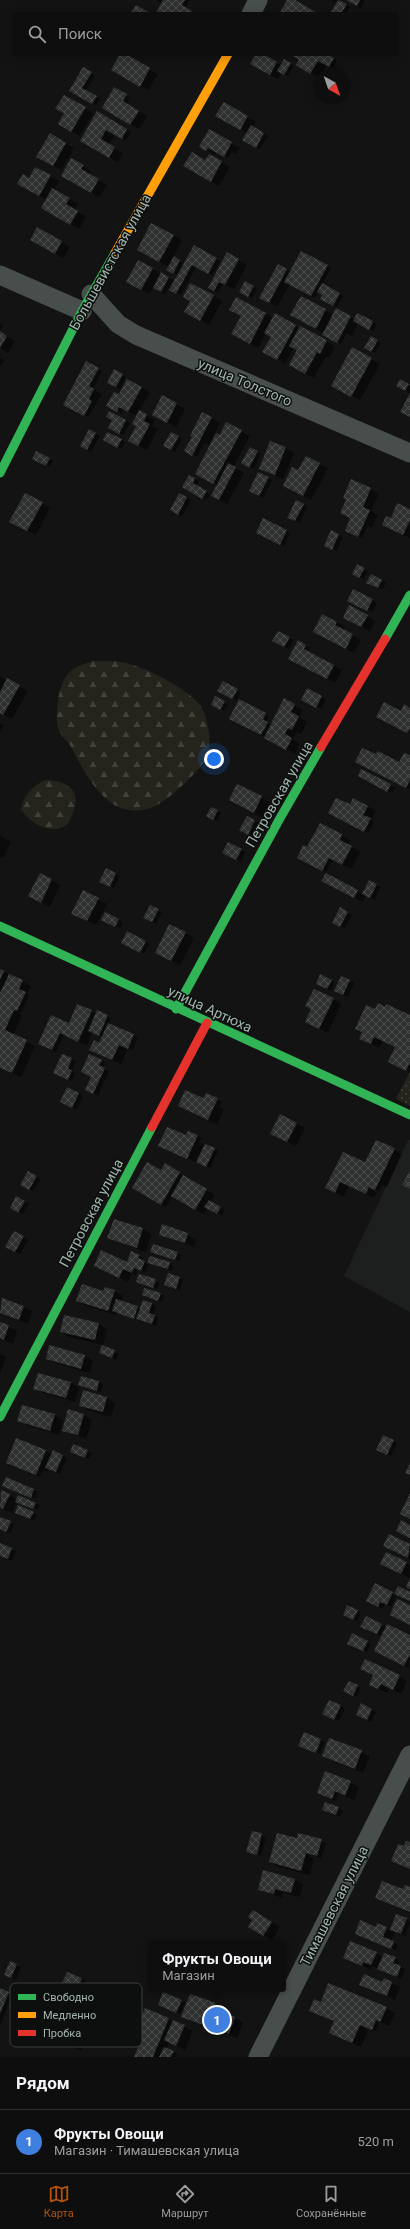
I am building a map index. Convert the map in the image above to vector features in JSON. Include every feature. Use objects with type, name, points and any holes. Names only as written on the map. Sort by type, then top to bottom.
[{"type":"street","points":[[251,12],[258,0]]},
{"type":"street","name":"Большевистская улица","points":[[0,473],[91,294],[227,56]]},
{"type":"street","points":[[0,275],[82,311]]},
{"type":"street","name":"улица Толстого","points":[[91,294],[118,324],[136,335],[410,453]]},
{"type":"street","name":"Петровская улица","points":[[176,1009],[279,820],[410,595]]},
{"type":"street","name":"улица Артюха","points":[[0,926],[176,1009],[410,1116]]},
{"type":"street","name":"Петровская улица","points":[[0,1417],[207,1023]]},
{"type":"street","name":"Тимашевская улица","points":[[258,2057],[410,1755]]},
{"type":"shaded area","points":[[408,1140],[410,1140],[410,1312],[344,1276]]},
{"type":"green space","points":[[93,661],[125,663],[137,666],[157,675],[193,698],[205,714],[210,739],[208,755],[201,766],[181,787],[155,806],[136,811],[119,807],[109,801],[86,774],[70,745],[58,728],[58,700],[64,680],[72,670]]},
{"type":"green space","points":[[45,780],[60,782],[67,785],[71,788],[76,799],[70,820],[66,825],[57,829],[39,826],[24,814],[21,809],[24,799],[29,792],[36,785]]},
{"type":"green space","points":[[410,1072],[410,1106],[396,1099]]},
{"type":"building","points":[[163,0],[185,0],[182,5],[192,11],[191,12],[157,12]]},
{"type":"building","points":[[287,0],[295,0],[316,12],[280,12]]},
{"type":"building","points":[[338,0],[347,4],[342,12],[331,12]]},
{"type":"building","points":[[346,0],[360,0],[357,6]]},
{"type":"building","points":[[136,5],[148,12],[131,12]]},
{"type":"building","points":[[119,56],[129,56],[150,68],[140,87],[111,70]]},
{"type":"building","points":[[255,56],[266,56],[277,62],[270,75],[250,64]]},
{"type":"building","points":[[293,56],[331,56],[334,58],[329,67],[318,61],[310,74],[296,65],[299,60]]},
{"type":"building","points":[[284,59],[291,63],[284,75],[277,71]]},
{"type":"building","points":[[83,67],[92,72],[82,88],[97,96],[92,104],[69,91]]},
{"type":"building","points":[[114,87],[127,94],[123,101],[139,111],[130,125],[102,108]]},
{"type":"building","points":[[64,95],[86,107],[71,132],[58,124],[64,113],[55,109]]},
{"type":"building","points":[[224,102],[248,116],[240,130],[215,116]]},
{"type":"building","points":[[97,111],[127,129],[122,139],[106,130],[101,139],[115,147],[109,158],[80,141]]},
{"type":"building","points":[[251,125],[264,133],[256,148],[242,140]]},
{"type":"building","points":[[209,129],[232,142],[224,157],[208,148],[206,151],[199,147]]},
{"type":"building","points":[[50,133],[66,143],[53,166],[36,157]]},
{"type":"building","points":[[192,152],[205,160],[209,154],[222,161],[211,182],[183,166]]},
{"type":"building","points":[[71,158],[84,165],[81,169],[99,179],[91,193],[61,176]]},
{"type":"building","points":[[35,167],[51,175],[39,196],[17,184],[23,174],[29,178]]},
{"type":"building","points":[[52,188],[70,198],[66,204],[78,211],[70,225],[41,208]]},
{"type":"building","points":[[151,223],[174,235],[159,262],[137,250]]},
{"type":"building","points":[[37,227],[62,241],[55,254],[30,240]]},
{"type":"building","points":[[194,245],[217,258],[208,274],[192,265],[176,294],[169,290]]},
{"type":"building","points":[[301,251],[328,265],[311,296],[284,282]]},
{"type":"building","points":[[227,252],[239,259],[225,285],[219,282],[214,291],[208,288]]},
{"type":"building","points":[[174,256],[180,260],[173,274],[166,270]]},
{"type":"building","points":[[138,260],[153,268],[141,290],[126,282]]},
{"type":"building","points":[[278,264],[287,269],[269,303],[259,298]]},
{"type":"building","points":[[161,272],[169,277],[161,292],[153,288]]},
{"type":"building","points":[[245,281],[254,286],[248,297],[239,292]]},
{"type":"building","points":[[190,283],[214,295],[200,321],[184,312],[190,301],[183,297]]},
{"type":"building","points":[[322,283],[340,293],[333,306],[320,299],[322,295],[317,292]]},
{"type":"building","points":[[301,296],[326,309],[316,329],[290,315]]},
{"type":"building","points":[[236,297],[266,313],[250,344],[231,334],[241,316],[229,310]]},
{"type":"building","points":[[336,308],[351,316],[337,343],[322,335]]},
{"type":"building","points":[[275,313],[296,325],[277,360],[262,352],[271,337],[264,333]]},
{"type":"building","points":[[357,313],[373,321],[369,330],[353,321]]},
{"type":"building","points":[[300,326],[327,340],[320,354],[317,352],[305,374],[289,365],[297,350],[289,346]]},
{"type":"building","points":[[0,331],[7,336],[0,348]]},
{"type":"building","points":[[371,336],[378,340],[371,352],[364,348]]},
{"type":"building","points":[[352,347],[372,358],[351,397],[331,386]]},
{"type":"building","points":[[86,361],[99,368],[89,386],[94,389],[89,399],[92,401],[84,416],[63,405]]},
{"type":"building","points":[[114,369],[123,374],[116,387],[107,383]]},
{"type":"building","points":[[127,379],[142,387],[128,412],[119,407],[117,412],[106,406],[114,392],[119,394]]},
{"type":"building","points":[[400,379],[409,384],[405,391],[396,386]]},
{"type":"building","points":[[410,393],[410,417],[400,412]]},
{"type":"building","points":[[162,395],[177,403],[167,423],[152,415]]},
{"type":"building","points":[[139,410],[147,414],[144,421],[150,424],[138,446],[128,441],[136,426],[132,424]]},
{"type":"building","points":[[109,411],[126,420],[119,434],[108,428],[112,420],[106,417]]},
{"type":"building","points":[[202,412],[212,417],[192,456],[184,451],[192,437],[190,436]]},
{"type":"building","points":[[226,422],[242,430],[213,484],[195,474],[216,433],[220,435]]},
{"type":"building","points":[[89,429],[96,433],[87,450],[80,446]]},
{"type":"building","points":[[107,432],[122,439],[117,448],[103,440]]},
{"type":"building","points":[[171,432],[179,436],[171,450],[163,446]]},
{"type":"building","points":[[270,441],[286,447],[275,475],[259,469]]},
{"type":"building","points":[[250,447],[258,451],[249,468],[241,463]]},
{"type":"building","points":[[36,451],[50,458],[46,466],[32,459]]},
{"type":"building","points":[[306,456],[320,463],[303,496],[283,486],[292,467],[298,470]]},
{"type":"building","points":[[228,463],[236,467],[219,500],[211,496]]},
{"type":"building","points":[[258,472],[269,477],[259,496],[249,491]]},
{"type":"building","points":[[189,475],[195,478],[193,483],[207,491],[202,499],[182,487]]},
{"type":"building","points":[[351,479],[371,488],[363,507],[370,510],[358,537],[345,531],[350,518],[340,513],[346,500],[343,498]]},
{"type":"building","points":[[25,493],[43,502],[27,531],[9,522]]},
{"type":"building","points":[[179,493],[187,497],[178,515],[170,510]]},
{"type":"building","points":[[296,500],[304,504],[295,521],[287,518]]},
{"type":"building","points":[[397,503],[410,509],[410,520],[403,535],[382,525],[386,516],[391,518]]},
{"type":"building","points":[[263,518],[287,530],[280,545],[256,533]]},
{"type":"building","points":[[331,530],[339,534],[332,550],[324,546]]},
{"type":"building","points":[[357,564],[365,568],[359,578],[352,574]]},
{"type":"building","points":[[371,574],[382,580],[378,588],[366,583]]},
{"type":"building","points":[[353,589],[373,599],[367,611],[347,601]]},
{"type":"building","points":[[349,605],[368,615],[361,627],[343,618]]},
{"type":"building","points":[[322,614],[337,622],[335,625],[353,634],[346,649],[313,632]]},
{"type":"building","points":[[278,631],[290,637],[284,647],[272,641]]},
{"type":"building","points":[[298,640],[306,645],[304,649],[334,665],[327,679],[288,659]]},
{"type":"building","points":[[7,678],[20,685],[3,715],[0,713],[0,692]]},
{"type":"building","points":[[223,681],[238,689],[232,699],[217,691]]},
{"type":"building","points":[[307,688],[322,696],[316,708],[301,700]]},
{"type":"building","points":[[215,696],[225,701],[220,710],[211,705]]},
{"type":"building","points":[[284,698],[295,704],[291,712],[299,716],[292,730],[288,728],[285,734],[292,738],[286,750],[264,738]]},
{"type":"building","points":[[239,699],[266,713],[263,720],[268,722],[261,735],[229,719]]},
{"type":"building","points":[[384,702],[401,711],[404,704],[410,708],[410,728],[407,733],[376,717]]},
{"type":"building","points":[[362,748],[376,754],[378,751],[399,762],[404,753],[410,755],[410,780],[406,788],[355,762]]},
{"type":"building","points":[[361,769],[391,784],[387,792],[358,776]]},
{"type":"building","points":[[237,784],[262,796],[254,813],[229,800]]},
{"type":"building","points":[[336,798],[350,804],[353,798],[368,806],[363,815],[371,818],[364,832],[328,813]]},
{"type":"building","points":[[211,807],[218,810],[213,820],[206,816]]},
{"type":"building","points":[[247,816],[255,820],[248,835],[239,830]]},
{"type":"building","points":[[320,823],[342,834],[340,840],[352,846],[342,865],[329,858],[322,871],[297,858],[303,845],[307,847]]},
{"type":"building","points":[[228,842],[242,849],[236,860],[222,853]]},
{"type":"building","points":[[106,868],[116,873],[110,887],[99,882]]},
{"type":"building","points":[[40,873],[52,879],[41,903],[28,896]]},
{"type":"building","points":[[326,873],[358,890],[354,898],[321,881]]},
{"type":"building","points":[[369,880],[377,884],[370,898],[362,894]]},
{"type":"building","points":[[83,890],[99,898],[87,921],[71,914]]},
{"type":"building","points":[[150,905],[159,909],[152,922],[143,918]]},
{"type":"building","points":[[340,907],[348,912],[340,927],[332,923]]},
{"type":"building","points":[[105,912],[119,919],[115,927],[101,920]]},
{"type":"building","points":[[169,924],[186,932],[171,961],[155,953]]},
{"type":"building","points":[[127,931],[146,941],[140,953],[121,943]]},
{"type":"building","points":[[0,969],[4,971],[0,980]]},
{"type":"building","points":[[9,974],[23,980],[19,989],[26,992],[17,1011],[14,1010],[5,1030],[27,1040],[12,1073],[0,1068],[0,993]]},
{"type":"building","points":[[320,974],[332,980],[327,989],[316,984]]},
{"type":"building","points":[[341,976],[350,980],[343,995],[334,991]]},
{"type":"building","points":[[314,989],[334,998],[319,1029],[305,1022],[311,1009],[305,1006]]},
{"type":"building","points":[[378,1003],[385,1007],[386,1004],[410,1015],[410,1062],[406,1071],[388,1062],[395,1047],[374,1037],[371,1044],[359,1039],[362,1032],[355,1029],[366,1005],[375,1009]]},
{"type":"building","points":[[77,1004],[92,1010],[78,1042],[60,1033],[52,1050],[38,1044],[51,1015],[69,1023]]},
{"type":"building","points":[[97,1010],[108,1015],[99,1036],[88,1031]]},
{"type":"building","points":[[108,1023],[134,1034],[128,1049],[119,1045],[112,1060],[89,1050],[94,1040],[99,1043]]},
{"type":"building","points":[[62,1054],[72,1058],[68,1069],[72,1070],[68,1080],[53,1073]]},
{"type":"building","points":[[89,1054],[102,1060],[99,1065],[105,1068],[93,1094],[85,1090],[91,1077],[81,1072]]},
{"type":"building","points":[[67,1087],[79,1093],[72,1108],[60,1102]]},
{"type":"building","points":[[185,1090],[203,1098],[206,1093],[218,1098],[208,1120],[178,1106]]},
{"type":"building","points":[[280,1114],[297,1123],[287,1142],[270,1134]]},
{"type":"building","points":[[167,1127],[186,1135],[188,1131],[198,1135],[187,1159],[158,1146]]},
{"type":"building","points":[[376,1140],[395,1148],[375,1190],[369,1187],[366,1194],[340,1182],[335,1193],[325,1188],[343,1152],[365,1162]]},
{"type":"building","points":[[205,1144],[215,1148],[206,1167],[196,1162]]},
{"type":"building","points":[[147,1162],[161,1170],[165,1163],[180,1172],[161,1205],[132,1188]]},
{"type":"building","points":[[410,1170],[410,1189],[402,1185]]},
{"type":"building","points":[[28,1171],[37,1176],[29,1190],[20,1185]]},
{"type":"building","points":[[183,1175],[207,1189],[195,1210],[171,1196]]},
{"type":"building","points":[[16,1196],[25,1201],[18,1213],[10,1208]]},
{"type":"building","points":[[209,1200],[221,1207],[217,1214],[204,1207]]},
{"type":"building","points":[[114,1219],[143,1228],[137,1248],[107,1238]]},
{"type":"building","points":[[162,1224],[188,1233],[185,1243],[159,1235]]},
{"type":"building","points":[[14,1231],[24,1236],[15,1252],[5,1247]]},
{"type":"building","points":[[153,1244],[178,1252],[175,1260],[150,1252]]},
{"type":"building","points":[[101,1250],[127,1262],[131,1251],[140,1255],[138,1258],[145,1261],[141,1271],[134,1268],[132,1273],[123,1269],[119,1278],[94,1266]]},
{"type":"building","points":[[150,1256],[170,1262],[168,1269],[147,1263]]},
{"type":"building","points":[[168,1273],[180,1277],[176,1289],[164,1285]]},
{"type":"building","points":[[139,1274],[156,1279],[153,1288],[136,1282]]},
{"type":"building","points":[[82,1284],[103,1291],[105,1287],[115,1290],[108,1311],[76,1301]]},
{"type":"building","points":[[144,1288],[161,1293],[158,1301],[142,1295]]},
{"type":"building","points":[[2,1298],[24,1306],[19,1320],[0,1313]]},
{"type":"building","points":[[116,1299],[138,1306],[134,1319],[112,1311]]},
{"type":"building","points":[[143,1300],[152,1303],[149,1313],[155,1315],[152,1324],[136,1319]]},
{"type":"building","points":[[64,1315],[99,1323],[95,1340],[60,1332]]},
{"type":"building","points":[[0,1322],[9,1325],[4,1340],[0,1338]]},
{"type":"building","points":[[49,1345],[85,1355],[81,1369],[46,1359]]},
{"type":"building","points":[[102,1345],[115,1350],[112,1358],[99,1353]]},
{"type":"building","points":[[38,1373],[71,1382],[66,1398],[33,1389]]},
{"type":"building","points":[[81,1376],[99,1381],[97,1391],[78,1385]]},
{"type":"building","points":[[83,1390],[107,1397],[103,1412],[79,1406]]},
{"type":"building","points":[[22,1405],[55,1414],[50,1431],[17,1421]]},
{"type":"building","points":[[68,1409],[84,1414],[78,1435],[62,1431]]},
{"type":"building","points":[[383,1435],[394,1440],[387,1455],[376,1450]]},
{"type":"building","points":[[16,1438],[46,1450],[36,1475],[6,1463]]},
{"type":"building","points":[[73,1444],[88,1450],[85,1458],[70,1452]]},
{"type":"building","points":[[53,1450],[63,1455],[56,1472],[45,1468]]},
{"type":"building","points":[[410,1463],[410,1475],[405,1473]]},
{"type":"building","points":[[6,1477],[34,1489],[31,1498],[2,1486]]},
{"type":"building","points":[[1,1490],[10,1494],[3,1509],[0,1508]]},
{"type":"building","points":[[410,1493],[410,1519],[400,1514]]},
{"type":"building","points":[[18,1495],[36,1503],[33,1509],[15,1502]]},
{"type":"building","points":[[18,1505],[34,1512],[30,1519],[15,1513]]},
{"type":"building","points":[[0,1517],[11,1521],[6,1532],[0,1529]]},
{"type":"building","points":[[401,1520],[410,1525],[410,1538],[396,1531]]},
{"type":"building","points":[[389,1534],[410,1544],[408,1558],[383,1546]]},
{"type":"building","points":[[0,1543],[12,1548],[8,1559],[0,1556]]},
{"type":"building","points":[[386,1552],[407,1562],[401,1574],[380,1564]]},
{"type":"building","points":[[410,1578],[410,1589],[406,1587]]},
{"type":"building","points":[[375,1583],[393,1592],[387,1605],[380,1602],[378,1607],[366,1601]]},
{"type":"building","points":[[398,1586],[410,1592],[410,1601],[394,1594]]},
{"type":"building","points":[[397,1599],[410,1605],[410,1625],[390,1615]]},
{"type":"building","points":[[347,1605],[358,1610],[353,1620],[343,1615]]},
{"type":"building","points":[[366,1616],[382,1624],[377,1634],[360,1627]]},
{"type":"building","points":[[387,1624],[410,1635],[410,1654],[404,1666],[374,1651]]},
{"type":"building","points":[[352,1633],[368,1641],[363,1651],[347,1644]]},
{"type":"building","points":[[365,1659],[400,1675],[393,1690],[381,1684],[378,1689],[369,1685],[373,1675],[360,1669]]},
{"type":"building","points":[[349,1681],[358,1685],[353,1696],[343,1691]]},
{"type":"building","points":[[329,1700],[341,1705],[334,1720],[322,1714]]},
{"type":"building","points":[[361,1703],[372,1709],[367,1720],[356,1715]]},
{"type":"building","points":[[304,1732],[321,1739],[316,1753],[298,1746]]},
{"type":"building","points":[[329,1738],[362,1750],[355,1769],[322,1756]]},
{"type":"building","points":[[325,1771],[351,1781],[345,1796],[335,1791],[332,1799],[317,1793]]},
{"type":"building","points":[[325,1802],[339,1807],[336,1815],[322,1810]]},
{"type":"building","points":[[252,1831],[262,1833],[257,1855],[246,1852]]},
{"type":"building","points":[[277,1833],[297,1838],[298,1833],[322,1839],[317,1856],[306,1853],[301,1871],[269,1862]]},
{"type":"building","points":[[406,1841],[410,1842],[410,1869],[391,1861],[398,1844],[404,1846]]},
{"type":"building","points":[[263,1870],[295,1879],[291,1893],[275,1889],[274,1894],[258,1890]]},
{"type":"building","points":[[382,1881],[403,1889],[405,1885],[410,1887],[410,1912],[375,1898]]},
{"type":"building","points":[[253,1910],[272,1922],[263,1936],[248,1927],[252,1920],[248,1917]]},
{"type":"building","points":[[396,1914],[407,1918],[401,1934],[390,1930]]},
{"type":"building","points":[[360,1920],[376,1927],[377,1923],[387,1927],[383,1937],[394,1941],[391,1949],[355,1934]]},
{"type":"building","points":[[350,1941],[377,1952],[371,1965],[363,1962],[362,1966],[343,1958]]},
{"type":"building","points":[[384,1953],[396,1957],[393,1963],[401,1966],[397,1977],[377,1969]]},
{"type":"building","points":[[10,1961],[17,1964],[11,1978],[4,1975]]},
{"type":"building","points":[[67,1972],[82,1978],[80,1983],[62,1983]]},
{"type":"building","points":[[364,1974],[382,1982],[384,1978],[392,1982],[387,1996],[359,1985]]},
{"type":"building","points":[[328,1983],[387,2007],[380,2022],[376,2020],[372,2030],[360,2025],[352,2043],[329,2033],[334,2021],[309,2011],[314,1999],[321,2002]]},
{"type":"building","points":[[0,1988],[9,1992],[0,2014]]},
{"type":"building","points":[[163,1992],[182,2000],[176,2013],[158,2005]]},
{"type":"building","points":[[190,1994],[216,2003],[214,2009],[235,2017],[229,2034],[181,2017]]},
{"type":"building","points":[[145,2008],[169,2018],[153,2057],[134,2057],[138,2047],[142,2047],[142,2015]]},
{"type":"building","points":[[173,2020],[185,2025],[176,2046],[164,2040]]},
{"type":"building","points":[[164,2047],[174,2051],[171,2057],[159,2057]]},
{"type":"traffic: fast","points":[[0,473],[82,311],[115,253]]},
{"type":"traffic: fast","points":[[385,639],[410,595]]},
{"type":"traffic: fast","points":[[176,1009],[279,820],[321,747]]},
{"type":"traffic: fast","points":[[0,926],[410,1115]]},
{"type":"traffic: fast","points":[[0,1417],[152,1127]]},
{"type":"traffic: slow","points":[[115,253],[227,56]]},
{"type":"traffic: jam","points":[[321,747],[385,639]]},
{"type":"traffic: jam","points":[[152,1127],[207,1023]]},
{"type":"place","name":"Фрукты Овощи","points":[[217,2020]]}]
